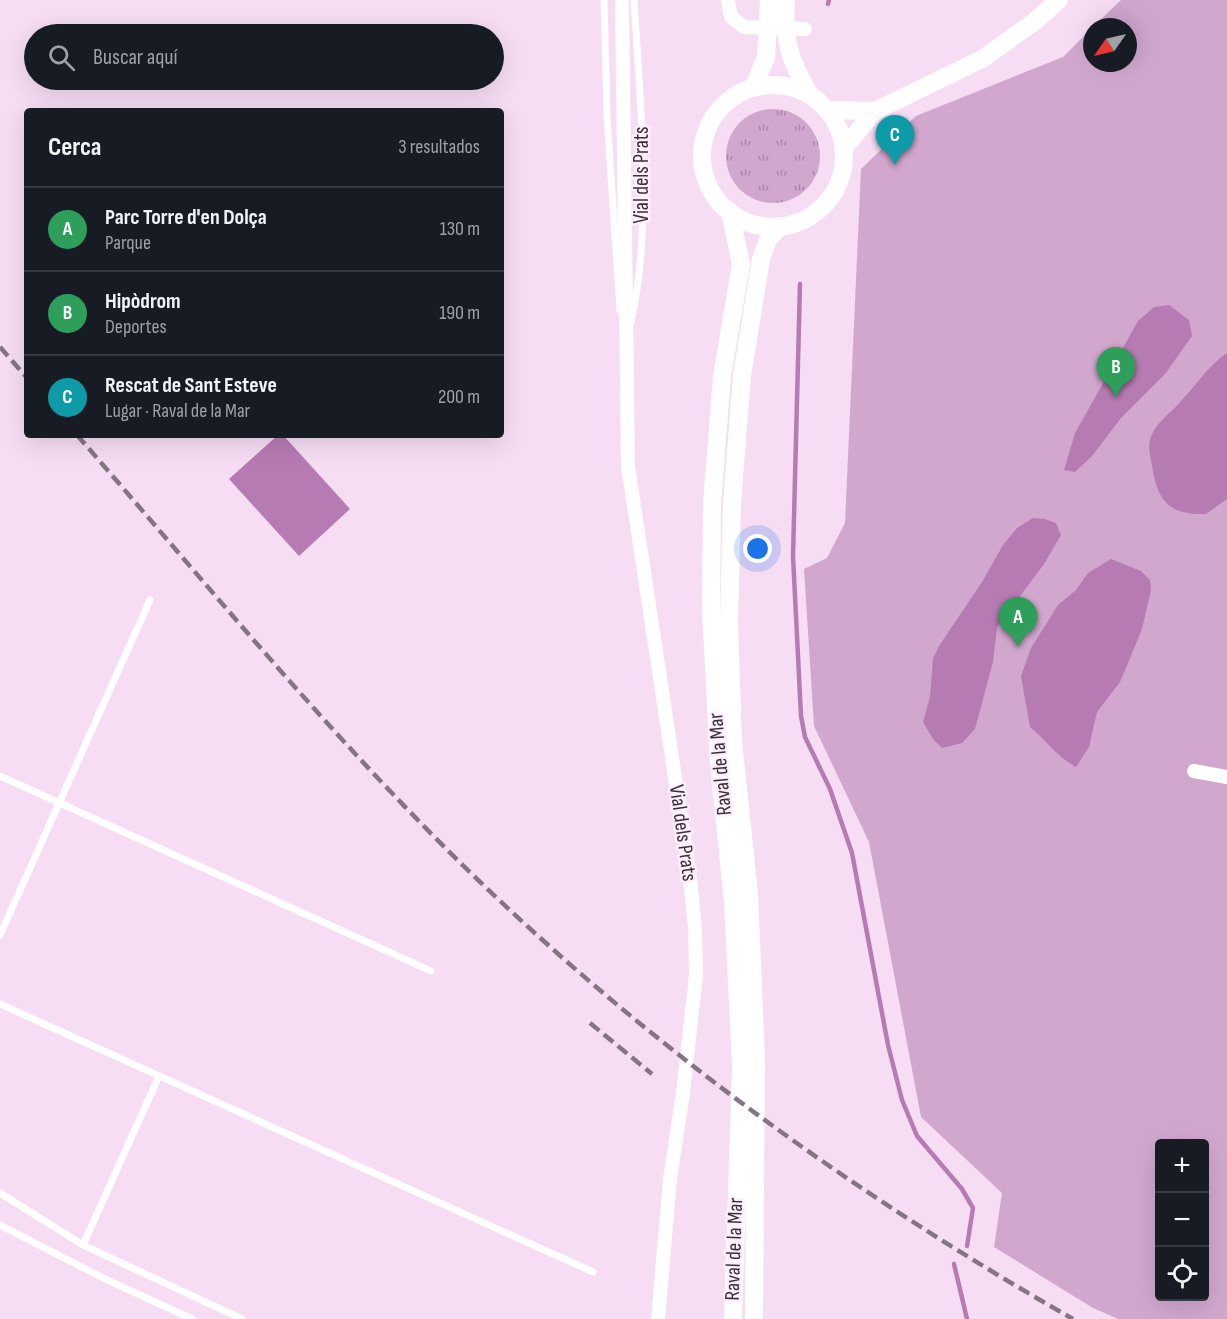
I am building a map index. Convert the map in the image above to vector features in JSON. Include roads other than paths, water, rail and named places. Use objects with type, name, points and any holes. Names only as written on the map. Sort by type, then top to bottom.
[{"type":"street","name":"Vial dels Prats","points":[[622,0],[628,466],[689,870],[695,928],[694,997],[670,1179],[658,1319]]},
{"type":"street","points":[[728,0],[731,17],[744,27],[805,29]]},
{"type":"street","name":"Raval de la Mar","points":[[769,0],[776,28],[792,63],[810,95],[827,110],[835,122],[843,149],[841,177],[828,201],[806,219],[780,226],[748,222],[730,212],[709,186],[703,165],[703,142],[717,112],[733,97],[753,88],[776,85],[810,95]]},
{"type":"street","name":"Raval de la Mar","points":[[753,88],[764,67],[786,0]]},
{"type":"street","points":[[843,149],[875,111],[982,59],[1035,22],[1059,0]]},
{"type":"street","points":[[827,110],[875,111]]},
{"type":"street","name":"Raval de la Mar","points":[[730,212],[741,264],[722,376],[712,504],[711,609],[719,753],[733,902],[741,1065],[733,1319]]},
{"type":"street","name":"Raval de la Mar","points":[[754,1319],[756,1061],[748,893],[734,741],[729,610],[732,503],[742,376],[761,259],[768,240],[780,226]]},
{"type":"street","points":[[1194,771],[1227,777]]},
{"type":"lane","name":"Vial dels Prats","points":[[604,0],[612,216],[625,348]]},
{"type":"lane","name":"Vial dels Prats","points":[[625,348],[636,302],[640,259],[641,118],[634,0]]},
{"type":"lane","points":[[0,935],[150,600]]},
{"type":"lane","points":[[0,776],[431,971]]},
{"type":"lane","points":[[0,1004],[593,1272]]},
{"type":"lane","points":[[83,1245],[159,1076]]},
{"type":"lane","points":[[0,1193],[83,1245],[242,1319]]},
{"type":"lane","points":[[0,1225],[103,1278],[192,1319]]},
{"type":"waterway","points":[[828,4],[829,0]]},
{"type":"waterway","points":[[800,284],[793,556],[801,716],[805,737],[830,789],[852,853],[888,1045],[902,1100],[917,1136],[962,1189],[973,1208],[967,1246]]},
{"type":"waterway","points":[[954,1264],[967,1319]]},
{"type":"railway","points":[[0,347],[24,375]]},
{"type":"railway","points":[[80,438],[334,731],[442,844],[564,959],[632,1017],[773,1126],[920,1227],[1073,1319]]},
{"type":"railway","points":[[590,1023],[652,1074]]},
{"type":"place","name":"Rescat de Sant Esteve","points":[[895,165]]},
{"type":"place","name":"Hipòdrom","points":[[1116,397]]},
{"type":"place","name":"Parc Torre d'en Dolça","points":[[1018,647]]}]
